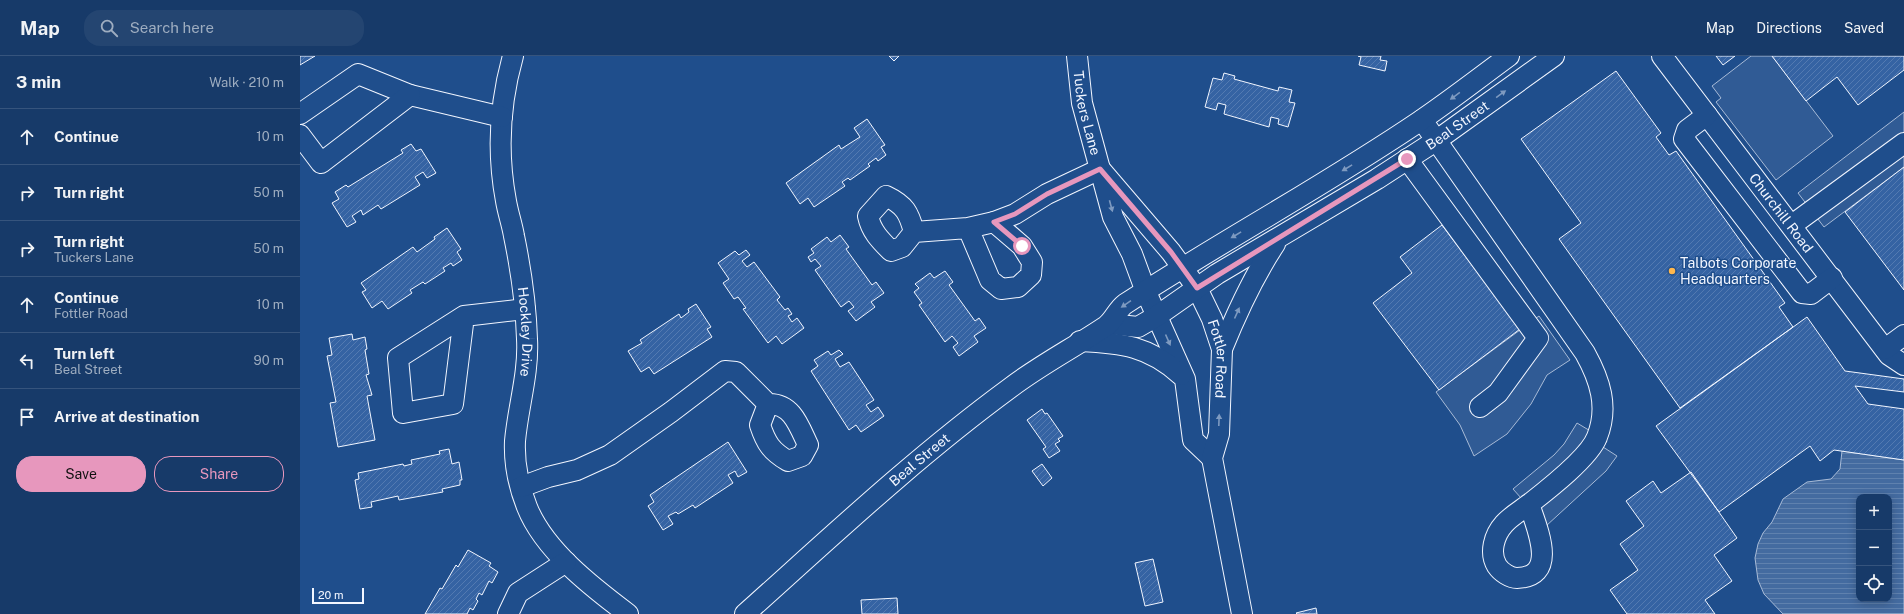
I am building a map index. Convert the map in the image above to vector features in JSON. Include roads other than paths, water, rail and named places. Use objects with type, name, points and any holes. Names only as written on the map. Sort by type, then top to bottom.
[{"type":"street","name":"Hockley Drive","points":[[513,56],[506,83],[502,118],[501,159],[506,200],[514,236],[526,308],[528,340],[515,443],[521,487],[527,508],[540,532],[566,562],[628,614]]},
{"type":"street","name":"Tuckers Lane","points":[[1077,56],[1082,103],[1113,217],[1132,254],[1146,292]]},
{"type":"street","name":"Beal Street","points":[[745,614],[849,519],[911,466],[1010,387],[1080,341],[1109,324],[1122,306],[1146,292],[1182,267],[1422,120],[1509,56]]},
{"type":"street","name":"Beal Street","points":[[1109,324],[1138,327],[1197,288],[1278,240],[1437,140],[1554,56]]},
{"type":"street","name":"Churchill Road","points":[[1662,56],[1792,225],[1889,355],[1904,365]]},
{"type":"street","points":[[300,114],[358,74],[410,95],[502,118]]},
{"type":"street","points":[[300,135],[321,163],[410,95]]},
{"type":"street","points":[[1707,115],[1686,130],[1684,139],[1802,293],[1811,294],[1832,278]]},
{"type":"street","points":[[1422,120],[1585,353],[1596,373],[1603,398],[1602,418],[1597,438],[1585,454],[1570,469],[1529,504]]},
{"type":"street","points":[[1792,225],[1904,143]]},
{"type":"street","points":[[1407,159],[1538,338],[1498,393],[1480,407]]},
{"type":"street","points":[[914,232],[968,228],[994,222],[1015,214],[1047,194],[1100,169]]},
{"type":"street","name":"Tuckers Lane","points":[[1100,169],[1182,267]]},
{"type":"street","points":[[968,228],[990,280],[1001,289],[1018,287],[1031,275],[1032,262],[1022,246],[994,222]]},
{"type":"street","points":[[1222,349],[1237,311],[1262,262],[1278,240]]},
{"type":"street","name":"Fottler Road","points":[[1182,267],[1197,288],[1212,319],[1222,349],[1219,434],[1212,458],[1242,614]]},
{"type":"street","points":[[1146,292],[1185,379],[1193,440],[1212,458]]},
{"type":"street","points":[[464,316],[453,404],[403,413],[398,358],[464,316],[526,308]]},
{"type":"street","points":[[1885,349],[1904,335]]},
{"type":"street","points":[[1080,341],[1108,342],[1144,350],[1158,357],[1185,379]]},
{"type":"street","points":[[521,487],[548,477],[578,470],[610,455],[671,412],[725,371],[736,372],[768,404]]},
{"type":"street","points":[[508,614],[518,593],[566,562]]},
{"type":"place","name":"Talbots Corporate Headquarters","points":[[1672,271]]}]
